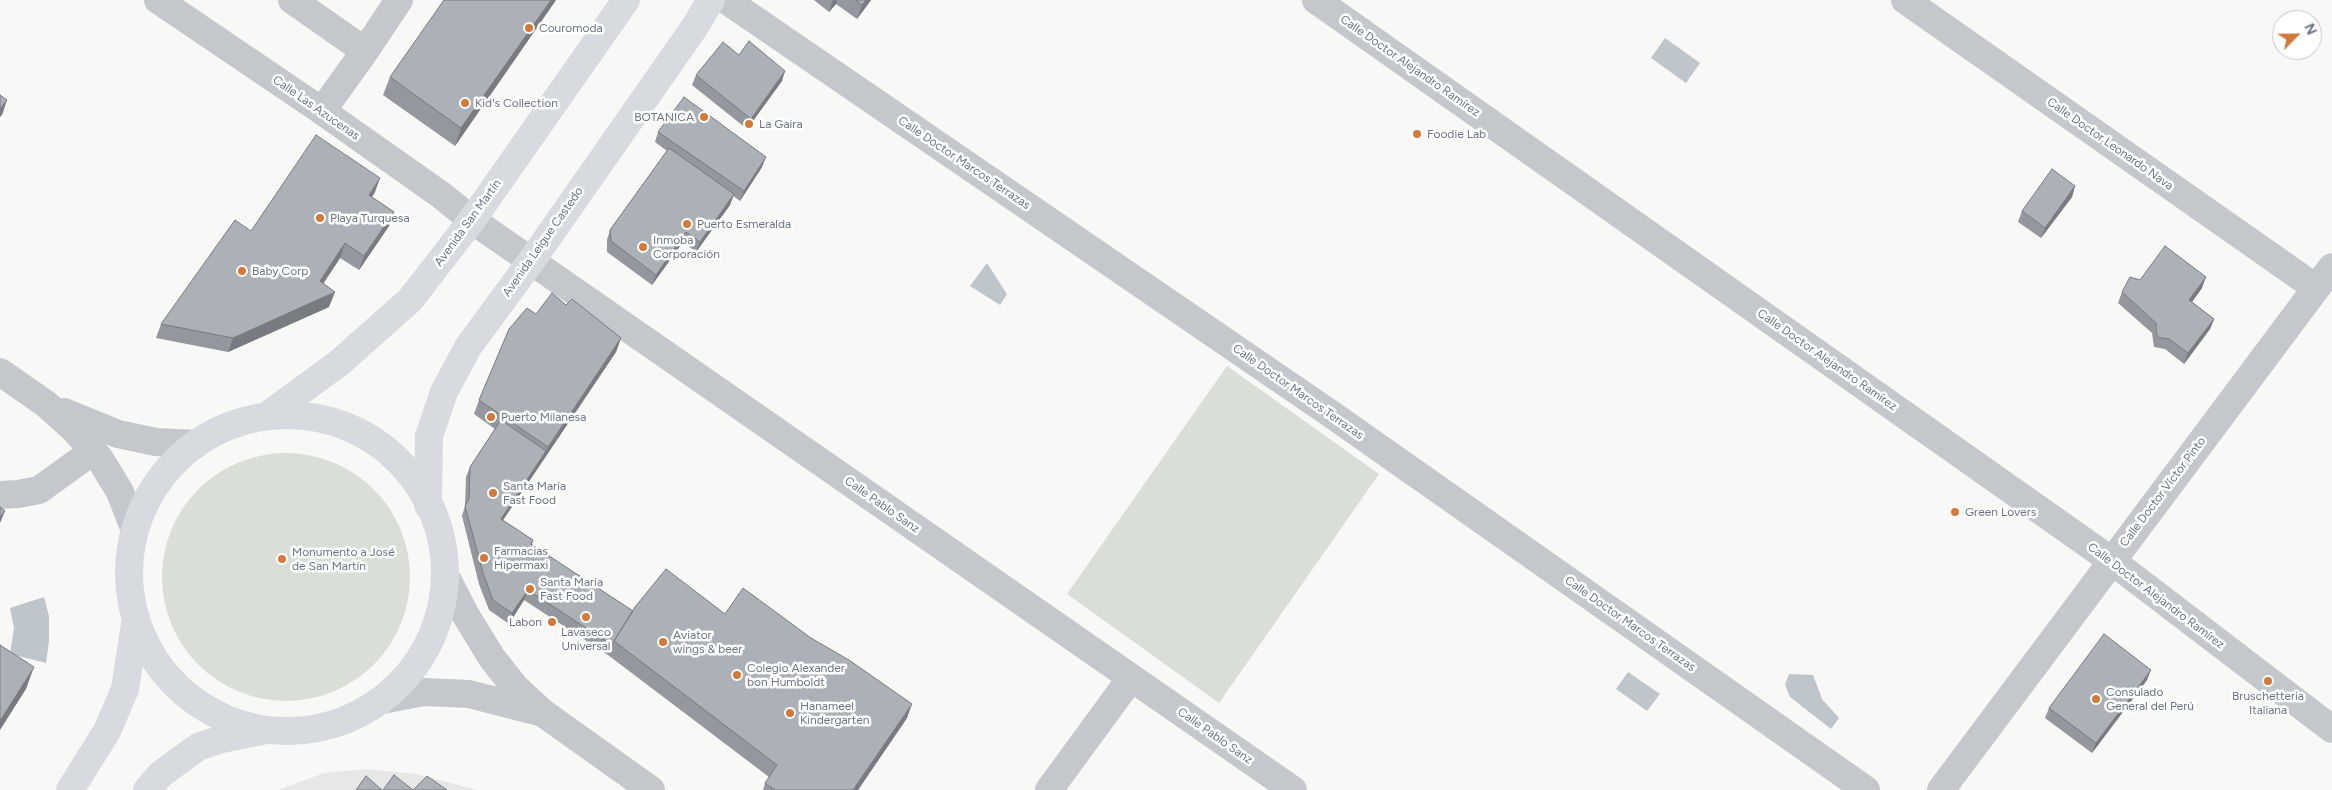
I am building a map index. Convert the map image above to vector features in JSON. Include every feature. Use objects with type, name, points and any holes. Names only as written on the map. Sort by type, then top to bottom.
[{"type":"main road","name":"Avenida San Martín","points":[[272,412],[340,363],[410,300],[472,220],[626,0]]},
{"type":"main road","name":"Avenida Leigue Castedo","points":[[428,505],[429,436],[444,392],[468,347],[532,260],[712,0]]},
{"type":"main road","points":[[147,790],[161,774],[198,748],[222,739],[267,730],[310,730],[350,719],[382,700],[408,678],[427,652],[438,620],[448,581],[442,545],[428,505],[409,474],[382,448],[359,434],[316,419],[272,412],[222,430],[196,444],[170,467],[149,495],[134,528],[128,573],[136,618],[155,660],[185,694],[224,718],[267,730]]},
{"type":"main road","points":[[70,790],[107,731],[125,689],[136,618]]},
{"type":"street","name":"Calle Las Azucenas","points":[[158,0],[441,195],[472,220]]},
{"type":"street","points":[[292,0],[365,51]]},
{"type":"street","points":[[322,112],[399,0]]},
{"type":"street","name":"Calle Doctor Marcos Terrazas","points":[[726,0],[1339,420],[1866,790]]},
{"type":"street","name":"Calle Doctor Alejandro Ramírez","points":[[1316,0],[2112,561],[2332,729]]},
{"type":"street","name":"Calle Doctor Leonardo Nava","points":[[1905,0],[2316,288]]},
{"type":"street","name":"Calle Pablo Sanz","points":[[472,220],[1293,790]]},
{"type":"street","name":"Calle Doctor Víctor Pinto","points":[[1941,790],[2332,266]]},
{"type":"street","points":[[0,372],[46,404],[75,430],[100,459],[120,492],[134,528]]},
{"type":"street","points":[[46,404],[82,421],[118,434],[156,442],[196,444]]},
{"type":"street","points":[[0,494],[18,494],[39,490],[93,451]]},
{"type":"street","points":[[448,581],[465,614],[492,658],[516,687],[543,713],[651,790]]},
{"type":"street","points":[[1049,790],[1131,678]]},
{"type":"street","points":[[382,700],[424,692],[469,694],[543,713]]},
{"type":"shaded area","points":[[1665,38],[1700,63],[1686,83],[1651,58]]},
{"type":"shaded area","points":[[987,263],[1007,294],[1000,305],[970,286]]},
{"type":"shaded area","points":[[1227,366],[1379,474],[1219,703],[1067,594]]},
{"type":"shaded area","points":[[286,453],[310,455],[333,462],[355,474],[374,489],[389,508],[401,530],[408,553],[410,577],[408,601],[401,624],[389,646],[374,665],[355,680],[333,692],[310,699],[286,701],[262,699],[239,692],[217,680],[198,665],[183,646],[171,624],[164,601],[162,577],[164,553],[171,530],[183,508],[198,489],[217,474],[239,462],[262,455]]},
{"type":"shaded area","points":[[44,597],[49,616],[49,641],[46,663],[10,654],[14,628],[10,608]]},
{"type":"shaded area","points":[[1628,672],[1660,694],[1647,711],[1616,689]]},
{"type":"shaded area","points":[[1789,674],[1813,675],[1822,699],[1839,718],[1831,729],[1790,697],[1785,685]]},
{"type":"shaded area","points":[[367,769],[416,774],[478,790],[278,790],[324,773]]},
{"type":"building","points":[[444,0],[551,0],[461,128],[390,77]]},
{"type":"building","points":[[856,0],[866,0],[862,5]]},
{"type":"building","points":[[749,41],[785,71],[751,119],[696,75],[723,42],[739,55]]},
{"type":"building","points":[[0,95],[7,100],[0,109]]},
{"type":"building","points":[[684,97],[766,157],[744,191],[658,132]]},
{"type":"building","points":[[316,135],[380,178],[369,195],[394,212],[364,256],[345,243],[320,281],[335,292],[233,338],[161,324],[235,220],[251,231]]},
{"type":"building","points":[[669,148],[734,194],[700,242],[686,232],[656,275],[611,241],[610,230]]},
{"type":"building","points":[[2052,169],[2075,186],[2045,228],[2022,211]]},
{"type":"building","points":[[2165,246],[2206,277],[2189,300],[2214,319],[2188,353],[2169,339],[2157,337],[2156,323],[2122,292],[2130,277],[2140,280]]},
{"type":"building","points":[[552,293],[566,305],[572,299],[621,338],[548,447],[479,400],[509,329],[527,308],[536,314]]},
{"type":"building","points":[[501,420],[546,451],[501,519],[533,540],[531,544],[633,611],[612,645],[528,590],[512,613],[493,600],[483,573],[465,506],[469,499],[470,467]]},
{"type":"building","points":[[0,507],[5,511],[0,517]]},
{"type":"building","points":[[666,569],[725,614],[743,588],[811,638],[849,660],[912,704],[853,790],[775,790],[765,783],[777,765],[614,641],[635,607]]},
{"type":"building","name":"Consulado General del Perú","points":[[2104,634],[2151,670],[2096,743],[2049,708]]},
{"type":"building","points":[[0,645],[34,667],[0,721]]},
{"type":"building","points":[[394,775],[413,790],[383,790]]},
{"type":"building","points":[[366,776],[382,790],[356,790]]},
{"type":"building","points":[[427,776],[447,790],[413,790]]},
{"type":"place","name":"Couromoda","points":[[529,28]]},
{"type":"place","name":"Kid's Collection","points":[[465,103]]},
{"type":"place","name":"BOTANICA","points":[[704,117]]},
{"type":"place","name":"La Gaira","points":[[749,124]]},
{"type":"place","name":"Foodie Lab","points":[[1417,134]]},
{"type":"place","name":"Playa Turquesa","points":[[320,218]]},
{"type":"place","name":"Puerto Esmeralda","points":[[687,224]]},
{"type":"place","name":"Inmoba Corporación","points":[[643,247]]},
{"type":"place","name":"Baby Corp","points":[[242,271]]},
{"type":"place","name":"Puerto Milanesa","points":[[491,417]]},
{"type":"place","name":"Santa María Fast Food","points":[[493,493]]},
{"type":"place","name":"Green Lovers","points":[[1955,512]]},
{"type":"place","name":"Farmacias Hipermaxi","points":[[484,558]]},
{"type":"place","name":"Monumento a José de San Martín","points":[[282,559]]},
{"type":"place","name":"Santa Maria Fast Food","points":[[530,589]]},
{"type":"place","name":"Lavaseco Universal","points":[[586,617]]},
{"type":"place","name":"Labon","points":[[552,622]]},
{"type":"place","name":"Aviator wings & beer","points":[[663,642]]},
{"type":"place","name":"Colegio Alexander bon Humboldt","points":[[737,675]]},
{"type":"place","name":"Bruschetteria Italiana","points":[[2268,681]]},
{"type":"place","name":"Consulado General del Perú","points":[[2096,699]]},
{"type":"place","name":"Hanameel Kindergarten","points":[[790,713]]}]
